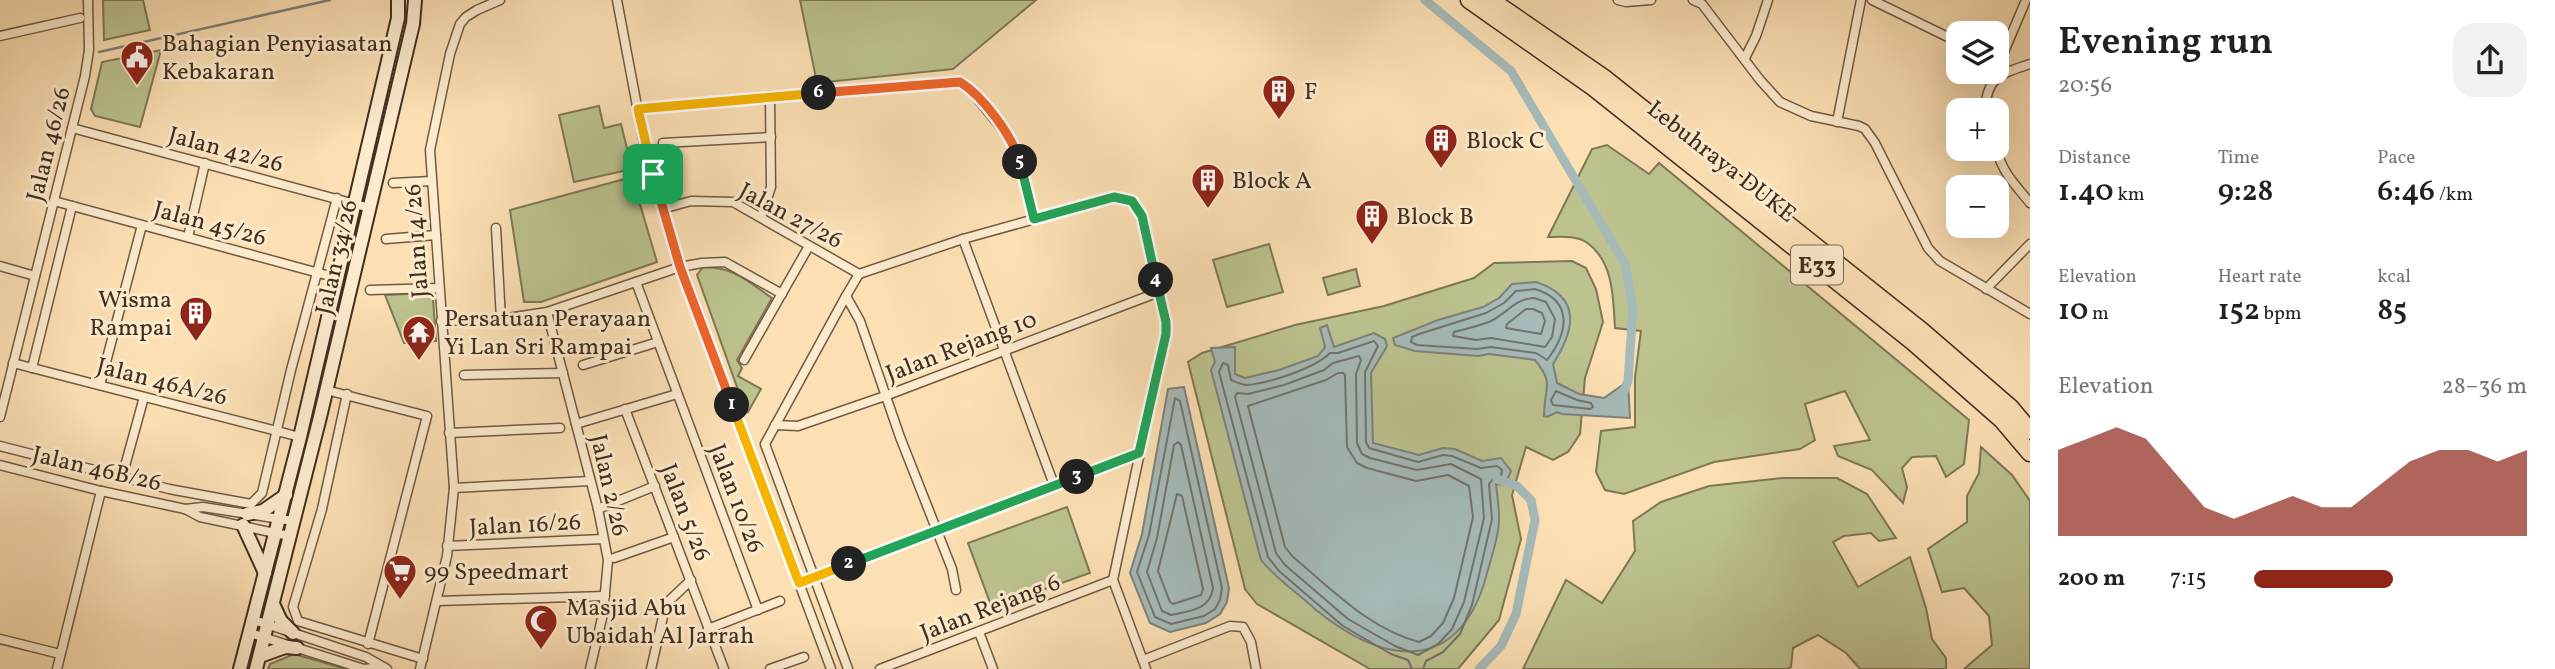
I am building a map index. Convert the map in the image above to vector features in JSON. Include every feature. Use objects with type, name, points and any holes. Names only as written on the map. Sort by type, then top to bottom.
[{"type":"highway","name":"Lebuhraya DUKE","points":[[1469,0],[1598,83],[1913,342],[2002,420],[2030,453]]},
{"type":"highway","name":"Lebuhraya DUKE","points":[[1491,0],[1922,331],[2011,408],[2030,431]]},
{"type":"main road","name":"Jalan 34/26","points":[[240,669],[300,437],[397,18],[398,0]]},
{"type":"main road","name":"Jalan 34/26","points":[[258,663],[327,390],[413,24],[415,0]]},
{"type":"main road","points":[[265,573],[245,520],[286,495]]},
{"type":"main road","points":[[273,604],[281,621],[295,627]]},
{"type":"main road","points":[[258,663],[285,647],[297,648]]},
{"type":"street","name":"Jalan 46/26","points":[[0,417],[89,50],[88,0]]},
{"type":"street","name":"Jalan 14/26","points":[[420,669],[438,601],[454,488],[430,150],[457,33],[466,17],[500,0]]},
{"type":"street","points":[[617,0],[638,109],[662,209],[680,267],[831,669]]},
{"type":"street","points":[[1618,0],[1651,0]]},
{"type":"street","points":[[1693,0],[1702,5],[1780,102],[1811,116],[1865,129],[1875,143],[1928,248],[1940,261],[2030,314]]},
{"type":"street","points":[[1745,58],[1756,36],[1768,0]]},
{"type":"street","points":[[1837,122],[1861,0]]},
{"type":"street","points":[[1872,0],[1946,36]]},
{"type":"street","points":[[2009,39],[2026,0]]},
{"type":"street","points":[[0,36],[80,18]]},
{"type":"street","points":[[1987,98],[1990,83],[2001,74],[2030,64]]},
{"type":"street","points":[[638,109],[960,82],[970,89],[1012,141],[1034,219]]},
{"type":"street","points":[[761,217],[771,187],[770,96]]},
{"type":"street","name":"Jalan 42/26","points":[[72,128],[370,208]]},
{"type":"street","points":[[663,143],[771,137]]},
{"type":"street","points":[[2000,161],[2006,176],[2018,186],[2030,204]]},
{"type":"street","points":[[188,237],[205,163]]},
{"type":"street","points":[[393,183],[431,181]]},
{"type":"street","points":[[848,669],[765,444],[846,296],[859,274],[963,239],[1114,197],[1132,201],[1142,216],[1166,334],[1113,580],[1144,665],[1230,626],[1243,627],[1251,642],[1256,669]]},
{"type":"street","points":[[0,446],[169,489],[251,504],[262,493],[337,198]]},
{"type":"street","name":"Jalan 45/26","points":[[54,201],[337,278]]},
{"type":"street","name":"Jalan 27/26","points":[[662,209],[691,201],[733,202],[859,274]]},
{"type":"street","points":[[32,368],[72,206]]},
{"type":"street","points":[[100,385],[142,225]]},
{"type":"street","points":[[496,228],[501,318]]},
{"type":"street","points":[[386,239],[436,235]]},
{"type":"street","points":[[963,239],[1054,485]]},
{"type":"street","points":[[1986,289],[2030,244]]},
{"type":"street","points":[[744,360],[809,246]]},
{"type":"street","points":[[441,321],[547,313],[680,267],[702,263],[725,262],[782,294]]},
{"type":"street","points":[[0,266],[35,276]]},
{"type":"street","name":"Jalan 10/26","points":[[636,282],[758,610]]},
{"type":"street","points":[[370,290],[439,289]]},
{"type":"street","points":[[1145,297],[1158,289]]},
{"type":"street","points":[[846,296],[860,321],[885,396],[952,569],[956,590]]},
{"type":"street","points":[[1145,297],[1162,306]]},
{"type":"street","name":"Jalan Rejang 10","points":[[775,425],[798,426],[885,396],[1145,297]]},
{"type":"street","name":"Jalan 2/26","points":[[547,313],[598,509],[608,560],[605,596],[590,669]]},
{"type":"street","points":[[583,365],[658,342]]},
{"type":"street","name":"Jalan 46A/26","points":[[13,363],[300,437]]},
{"type":"street","points":[[464,375],[562,373]]},
{"type":"street","points":[[327,390],[427,416],[368,643]]},
{"type":"street","points":[[295,627],[293,607],[322,509],[347,394]]},
{"type":"street","points":[[576,424],[677,394]]},
{"type":"street","points":[[122,477],[144,397]]},
{"type":"street","name":"Jalan 5/26","points":[[625,409],[723,669]]},
{"type":"street","points":[[449,433],[560,428]]},
{"type":"street","points":[[799,583],[1139,453]]},
{"type":"street","name":"Jalan 46B/26","points":[[0,465],[101,491],[187,509],[200,517],[293,521]]},
{"type":"street","points":[[454,488],[590,481]]},
{"type":"street","points":[[598,509],[654,486]]},
{"type":"street","points":[[57,669],[101,491]]},
{"type":"street","points":[[187,509],[191,492]]},
{"type":"street","name":"Jalan 46B/26","points":[[245,520],[289,536]]},
{"type":"street","points":[[614,558],[674,537]]},
{"type":"street","name":"Jalan 16/26","points":[[447,546],[604,539]]},
{"type":"street","points":[[651,669],[665,608],[691,580]]},
{"type":"street","name":"Jalan Rejang 6","points":[[880,669],[1113,580]]},
{"type":"street","points":[[438,601],[605,596]]},
{"type":"street","points":[[708,629],[780,601]]},
{"type":"street","points":[[252,627],[266,631],[297,648],[364,668],[384,668]]},
{"type":"street","points":[[252,627],[266,631],[295,627],[368,643],[423,659]]},
{"type":"street","points":[[295,627],[366,657],[384,668]]},
{"type":"street","points":[[979,632],[993,669]]},
{"type":"street","points":[[0,639],[60,654]]},
{"type":"street","points":[[770,669],[804,657]]},
{"type":"green space","points":[[103,0],[143,0],[150,30],[104,40]]},
{"type":"green space","points":[[800,0],[1036,0],[953,69],[817,83]]},
{"type":"green space","points":[[161,50],[140,127],[95,116],[91,109],[102,62]]},
{"type":"green space","points":[[599,106],[604,128],[621,124],[632,169],[574,182],[559,115]]},
{"type":"green space","points":[[1607,145],[1649,174],[1659,163],[1969,420],[1964,464],[1946,477],[1936,456],[1912,457],[1902,468],[1907,487],[1903,503],[1872,470],[1838,456],[1834,446],[1870,440],[1845,391],[1805,404],[1815,440],[1800,449],[1714,462],[1624,494],[1605,490],[1596,472],[1601,431],[1635,427],[1635,377],[1641,331],[1615,328],[1610,281],[1602,259],[1595,250],[1577,238],[1548,237],[1592,149]]},
{"type":"green space","points":[[632,177],[657,262],[541,302],[524,302],[510,210]]},
{"type":"green space","points":[[1269,244],[1283,292],[1227,307],[1213,260]]},
{"type":"green space","points":[[1572,261],[1586,268],[1596,289],[1603,322],[1585,378],[1580,434],[1568,452],[1553,460],[1526,447],[1512,495],[1521,539],[1499,620],[1458,669],[1370,669],[1257,604],[1245,589],[1188,362],[1202,353],[1295,325],[1384,306],[1474,278],[1494,263]]},
{"type":"green space","points":[[703,267],[732,272],[772,298],[737,360],[742,368],[738,376],[761,389],[748,412],[697,275]]},
{"type":"green space","points":[[1356,269],[1360,286],[1328,295],[1323,278]]},
{"type":"green space","points":[[427,293],[433,298],[436,341],[404,343],[385,295]]},
{"type":"green space","points":[[1981,447],[2012,475],[2030,501],[2030,669],[1964,669],[1992,645],[1989,616],[1964,588],[1942,592],[1928,549],[1967,522],[1967,496],[1979,473]]},
{"type":"green space","points":[[1783,478],[1837,478],[1867,494],[1896,538],[1879,541],[1871,533],[1844,536],[1833,542],[1858,587],[1910,557],[1926,608],[1932,639],[1946,658],[1946,669],[1860,669],[1846,653],[1818,635],[1793,648],[1791,667],[1787,669],[1523,669],[1566,580],[1602,603],[1635,551],[1633,521],[1661,502],[1709,486]]},
{"type":"green space","points":[[1067,507],[1090,573],[992,608],[968,543]]},
{"type":"green space","points":[[294,654],[346,669],[268,669],[270,664]]},
{"type":"water","points":[[1536,282],[1561,296],[1570,316],[1566,339],[1553,364],[1557,383],[1579,394],[1604,398],[1628,381],[1630,418],[1557,412],[1544,416],[1547,381],[1535,360],[1489,354],[1478,356],[1415,351],[1395,345],[1393,338],[1438,320],[1483,307],[1499,298],[1512,284]]},
{"type":"water","points":[[1327,325],[1334,347],[1374,333],[1385,339],[1387,346],[1371,373],[1373,443],[1419,455],[1443,448],[1455,449],[1482,461],[1501,458],[1511,471],[1505,485],[1496,484],[1499,524],[1484,584],[1472,612],[1456,632],[1438,645],[1417,651],[1394,650],[1369,643],[1316,610],[1261,560],[1211,370],[1215,362],[1211,348],[1235,347],[1235,374],[1245,378],[1279,370],[1318,356],[1325,347],[1320,328]]},
{"type":"water","points":[[1184,387],[1229,588],[1227,602],[1220,614],[1206,623],[1170,632],[1150,623],[1130,573],[1142,534],[1168,389]]},
{"type":"waterway","points":[[99,52],[330,0]]},
{"type":"waterway","points":[[1425,0],[1511,71],[1625,264],[1633,308],[1628,381],[1624,391]]},
{"type":"waterway","points":[[1479,669],[1501,646],[1516,614],[1535,520],[1531,500],[1517,486],[1497,479]]},
{"type":"place","name":"Bahagian Penyiasatan Kebakaran","points":[[137,87]]},
{"type":"place","name":"F","points":[[1279,121]]},
{"type":"place","name":"Block C","points":[[1441,170]]},
{"type":"place","name":"Block A","points":[[1208,210]]},
{"type":"place","name":"Block B","points":[[1372,246]]},
{"type":"place","name":"Wisma Rampai","points":[[196,343]]},
{"type":"place","name":"Persatuan Perayaan Yi Lan Sri Rampai","points":[[419,362]]},
{"type":"place","name":"99 Speedmart","points":[[400,601]]},
{"type":"place","name":"Masjid Abu Ubaidah Al Jarrah","points":[[541,651]]},
{"type":"route","points":[[960,82],[970,89],[1012,141],[1034,219],[1114,197],[1124,197],[1132,201],[1142,216],[1166,322],[1166,334],[1139,453],[799,583],[680,267],[653,174],[638,109],[960,82]]}]
